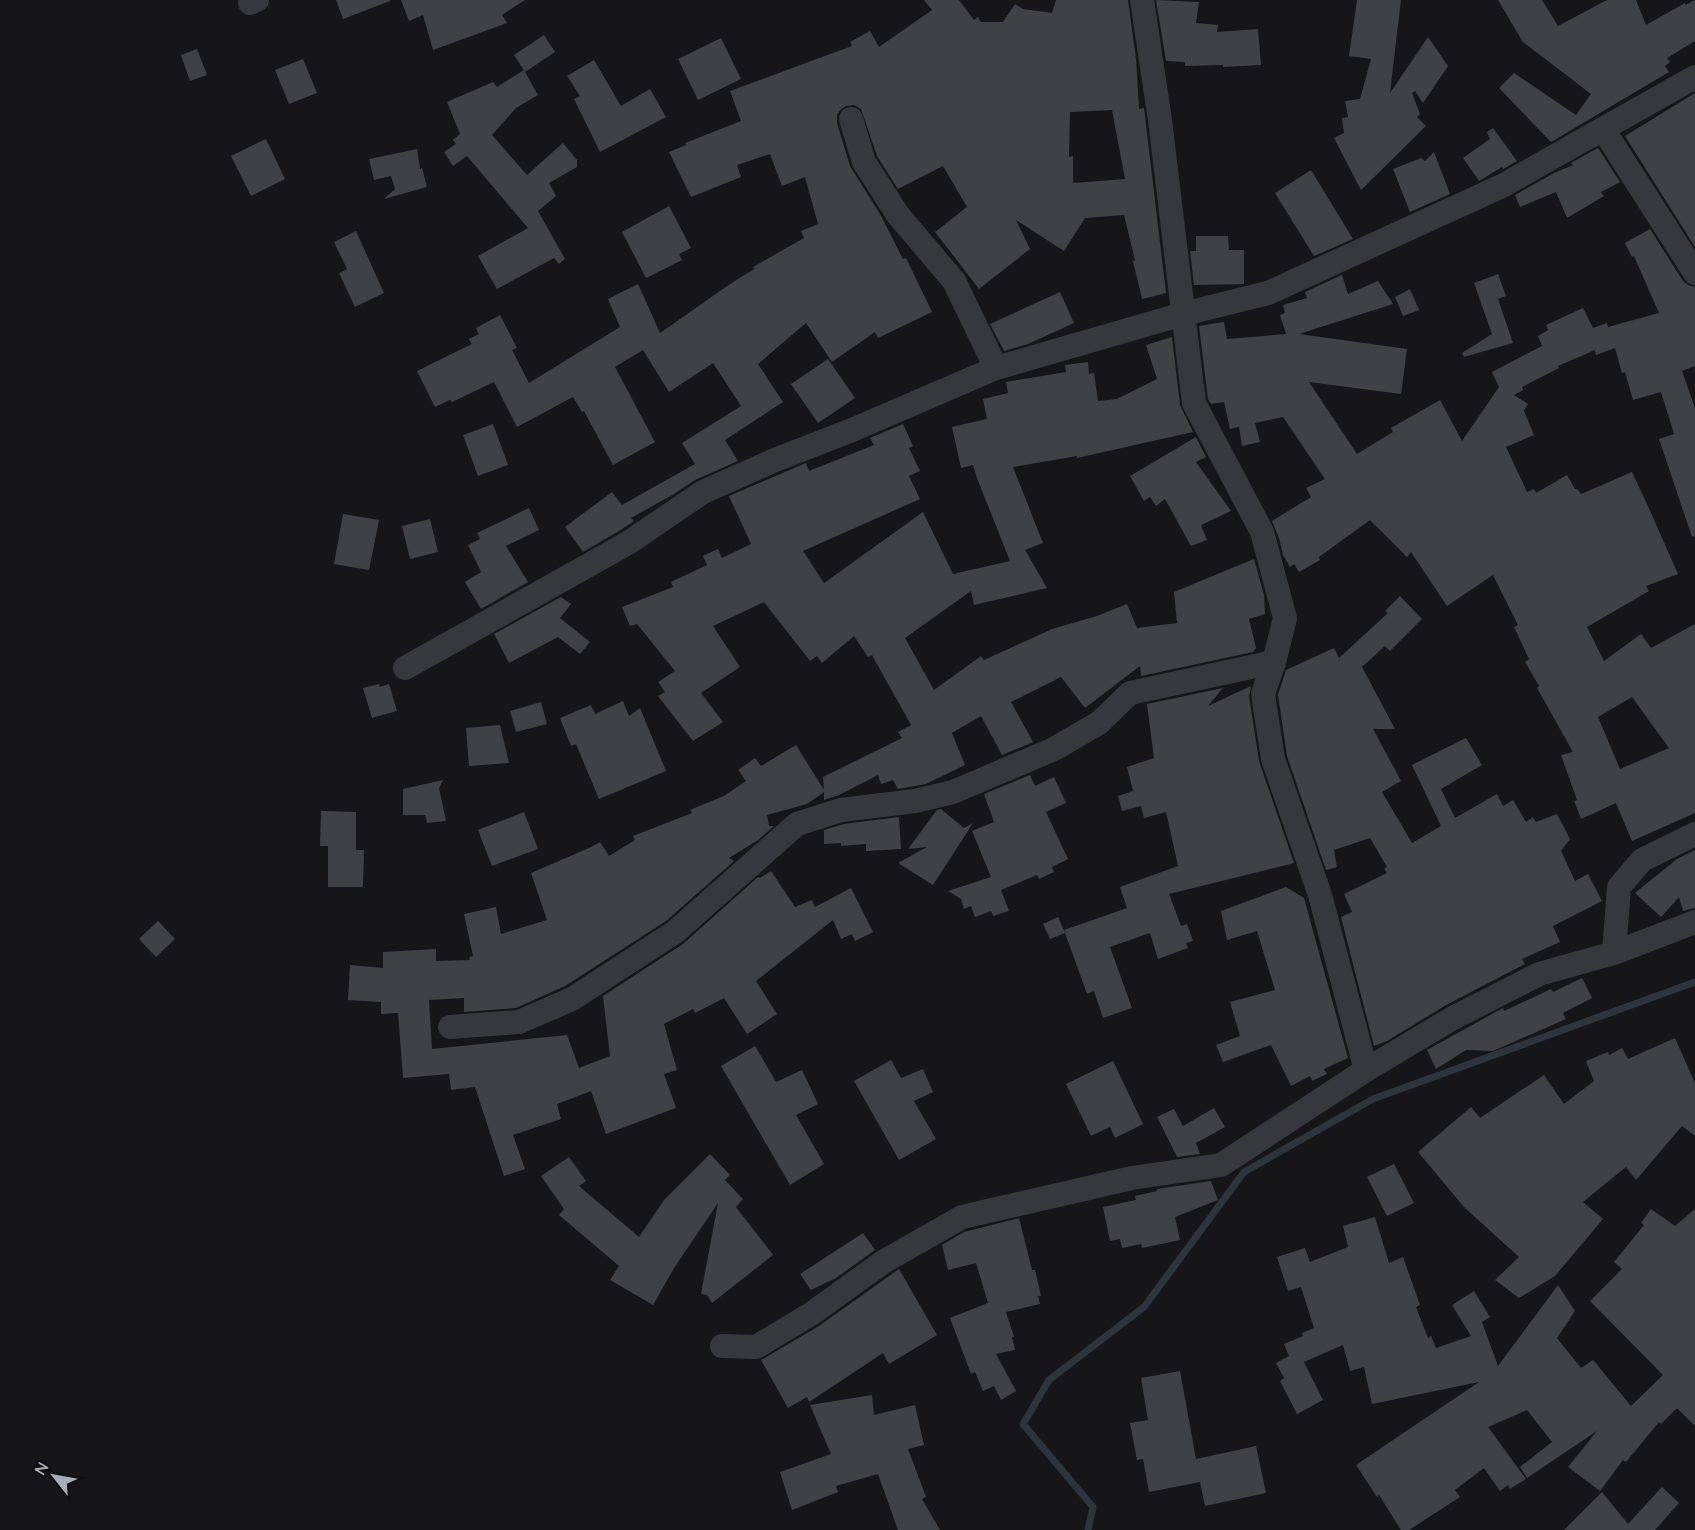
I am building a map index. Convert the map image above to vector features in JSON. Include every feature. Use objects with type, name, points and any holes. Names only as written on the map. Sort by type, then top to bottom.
[{"type":"street","points":[[1142,0],[1160,120],[1194,403],[1262,532],[1286,618],[1263,694],[1273,759],[1320,895],[1366,1070]]},
{"type":"street","points":[[405,668],[628,543],[703,492],[996,368],[1183,314],[1268,293],[1502,186],[1695,77]]},
{"type":"street","points":[[851,119],[864,162],[898,215],[954,281],[996,368]]},
{"type":"street","points":[[1603,129],[1695,273]]},
{"type":"street","points":[[450,1027],[519,1022],[572,999],[675,932],[796,824],[841,810],[915,801],[953,792],[1054,749],[1099,723],[1130,693],[1274,662]]},
{"type":"street","points":[[1614,953],[1619,887],[1642,860],[1695,834]]},
{"type":"street","points":[[722,1346],[756,1347],[812,1314],[883,1262],[962,1217],[1132,1178],[1221,1165],[1366,1070],[1454,1018],[1539,974],[1614,953],[1695,922]]},
{"type":"building","points":[[336,0],[390,0],[390,1],[343,19]]},
{"type":"building","points":[[401,0],[525,0],[502,15],[507,23],[433,50],[423,15],[409,21]]},
{"type":"building","points":[[924,0],[959,0],[974,20],[978,17],[981,22],[1003,22],[1015,4],[1023,9],[1052,13],[1056,0],[1128,0],[1136,59],[1139,109],[1144,108],[1166,293],[1142,299],[1124,215],[1085,218],[1064,251],[1016,220],[1030,249],[979,289],[935,232],[967,207],[943,166],[898,189],[877,156],[861,109],[854,105],[846,106],[837,115],[837,123],[850,166],[880,214],[903,259],[906,258],[932,312],[878,338],[875,332],[832,362],[806,323],[758,364],[783,402],[725,440],[738,461],[695,480],[631,518],[634,521],[583,552],[565,527],[612,492],[622,505],[695,464],[682,443],[741,406],[713,363],[669,392],[643,350],[615,367],[655,442],[613,465],[584,411],[582,412],[573,397],[517,427],[494,382],[452,402],[450,400],[435,407],[417,371],[472,344],[469,339],[479,334],[476,328],[500,315],[517,348],[512,350],[529,383],[620,327],[608,299],[638,284],[660,333],[754,269],[753,267],[804,238],[801,231],[818,224],[805,177],[782,186],[770,154],[737,165],[741,177],[691,197],[669,152],[686,145],[685,143],[741,121],[730,91],[852,46],[850,42],[870,31],[879,47],[932,10]],"holes":[[[1112,110],[1125,179],[1073,183],[1073,156],[1069,157],[1070,112]]]},
{"type":"building","points":[[1156,0],[1199,2],[1196,23],[1218,25],[1217,32],[1258,29],[1261,65],[1185,66],[1185,62],[1166,61]]},
{"type":"building","points":[[1357,0],[1401,0],[1390,93],[1428,37],[1448,66],[1423,103],[1415,91],[1412,93],[1420,114],[1417,117],[1426,126],[1361,190],[1334,138],[1344,133],[1342,118],[1348,117],[1345,101],[1360,99],[1371,59],[1349,56]]},
{"type":"building","points":[[1498,0],[1542,0],[1558,26],[1607,0],[1636,0],[1646,25],[1685,3],[1686,5],[1695,0],[1695,41],[1667,58],[1670,62],[1665,66],[1669,72],[1551,142],[1499,88],[1514,73],[1576,115],[1591,94],[1523,42]]},
{"type":"building","points":[[544,35],[555,52],[525,72],[514,55]]},
{"type":"building","points":[[721,38],[741,79],[698,100],[678,59]]},
{"type":"building","points":[[197,49],[207,75],[190,81],[181,55]]},
{"type":"building","points":[[303,59],[317,93],[289,104],[275,70]]},
{"type":"building","points":[[594,60],[621,106],[650,89],[666,117],[600,152],[574,99],[580,96],[567,76]]},
{"type":"building","points":[[524,70],[538,95],[516,108],[492,135],[527,175],[563,143],[577,160],[577,167],[549,183],[556,196],[538,211],[565,259],[559,264],[554,258],[497,289],[478,256],[528,228],[467,156],[453,166],[444,152],[456,144],[453,140],[460,134],[447,102],[493,82],[497,87]]},
{"type":"building","points":[[1695,93],[1695,247],[1625,136]]},
{"type":"building","points":[[1493,128],[1517,161],[1479,181],[1463,158],[1490,139],[1487,132]]},
{"type":"building","points":[[266,139],[285,179],[251,196],[231,156]]},
{"type":"building","points":[[1598,148],[1620,182],[1601,192],[1604,196],[1567,218],[1556,192],[1520,207],[1515,195],[1573,165],[1571,163]]},
{"type":"building","points":[[417,149],[420,169],[422,168],[427,187],[384,199],[395,189],[391,176],[374,180],[369,159]]},
{"type":"building","points":[[1434,152],[1450,194],[1410,212],[1393,169],[1421,158],[1425,161]]},
{"type":"building","points":[[1311,170],[1353,239],[1314,256],[1275,193]]},
{"type":"building","points":[[669,206],[691,248],[679,254],[682,260],[646,278],[622,232]]},
{"type":"building","points":[[1650,229],[1683,281],[1695,287],[1695,366],[1682,371],[1695,408],[1695,536],[1692,537],[1659,439],[1674,434],[1661,392],[1633,400],[1615,348],[1596,355],[1595,350],[1558,366],[1559,368],[1522,387],[1523,390],[1514,395],[1528,404],[1524,411],[1534,435],[1506,447],[1527,492],[1534,489],[1536,493],[1567,475],[1575,489],[1581,494],[1632,472],[1647,504],[1678,574],[1646,586],[1649,591],[1587,627],[1604,661],[1641,634],[1651,648],[1695,624],[1695,813],[1632,841],[1616,803],[1581,819],[1574,801],[1577,800],[1561,755],[1573,752],[1525,662],[1529,659],[1514,627],[1518,625],[1493,575],[1447,606],[1411,552],[1407,557],[1370,520],[1319,557],[1320,560],[1299,572],[1294,564],[1290,567],[1283,555],[1272,521],[1311,497],[1306,488],[1325,479],[1283,417],[1255,423],[1260,442],[1242,446],[1239,427],[1230,429],[1224,402],[1211,404],[1208,399],[1199,326],[1224,322],[1227,339],[1286,334],[1280,315],[1285,313],[1283,305],[1307,298],[1305,292],[1342,275],[1348,294],[1378,281],[1393,304],[1299,334],[1407,349],[1401,394],[1309,382],[1357,454],[1393,432],[1391,428],[1440,400],[1462,441],[1499,387],[1492,372],[1542,346],[1538,336],[1548,330],[1546,325],[1583,308],[1593,328],[1607,323],[1608,327],[1659,313],[1634,256],[1632,257],[1625,243]],"holes":[[[1632,697],[1669,748],[1620,769],[1598,717]]]},
{"type":"building","points":[[356,231],[384,293],[355,307],[339,273],[347,269],[334,242]]},
{"type":"building","points":[[1196,236],[1228,236],[1229,250],[1244,250],[1244,284],[1194,285],[1190,251],[1196,251]]},
{"type":"building","points":[[1498,274],[1506,296],[1498,299],[1513,343],[1464,357],[1462,353],[1492,334],[1474,283]]},
{"type":"building","points":[[1410,289],[1419,310],[1403,316],[1395,297]]},
{"type":"building","points":[[1060,292],[1074,323],[1028,344],[1004,351],[990,324]]},
{"type":"building","points":[[1172,337],[1180,405],[1193,432],[1077,458],[1077,456],[1013,467],[1043,543],[1025,550],[1047,588],[974,605],[971,591],[905,638],[934,690],[981,656],[984,660],[1052,629],[1097,616],[1127,604],[1137,628],[1177,623],[1174,592],[1254,559],[1264,595],[1265,614],[1249,619],[1256,648],[1253,652],[1141,676],[1140,666],[1085,708],[1061,677],[1011,702],[1033,742],[1002,755],[981,716],[952,733],[965,765],[926,784],[898,789],[893,780],[881,784],[878,775],[839,795],[824,800],[824,792],[807,804],[767,815],[769,826],[774,826],[758,840],[729,858],[734,861],[666,921],[565,986],[516,1008],[464,1012],[464,998],[429,1000],[432,1049],[567,1035],[579,1068],[610,1056],[603,996],[683,944],[758,877],[771,871],[795,907],[812,900],[815,907],[851,888],[873,932],[855,941],[852,934],[841,939],[833,920],[756,981],[777,1014],[747,1034],[724,998],[695,1013],[693,1009],[664,1024],[677,1070],[664,1074],[676,1108],[606,1134],[591,1091],[557,1104],[561,1119],[513,1135],[525,1169],[504,1176],[475,1087],[451,1090],[449,1074],[403,1078],[398,1013],[381,1014],[381,1002],[348,1000],[350,965],[383,968],[383,952],[436,949],[436,961],[470,960],[469,957],[473,956],[464,914],[496,907],[501,934],[547,920],[531,873],[600,842],[609,856],[635,840],[633,836],[692,813],[690,810],[724,796],[746,781],[738,770],[755,758],[761,766],[796,745],[824,790],[823,777],[902,738],[898,732],[911,725],[872,655],[868,657],[854,636],[822,663],[817,656],[810,661],[764,602],[713,626],[740,667],[701,693],[723,722],[693,741],[658,696],[665,692],[658,682],[675,671],[637,624],[630,626],[622,607],[673,587],[671,582],[707,565],[703,556],[718,549],[722,558],[751,544],[729,496],[806,463],[809,471],[874,445],[870,438],[903,424],[913,446],[909,448],[920,471],[909,476],[920,499],[803,551],[824,583],[923,512],[953,574],[1010,561],[973,465],[961,468],[952,427],[987,419],[983,399],[1008,393],[1006,382],[1066,372],[1065,365],[1088,362],[1089,374],[1094,373],[1098,401],[1117,399],[1157,379],[1146,345]]},
{"type":"building","points":[[828,359],[855,398],[818,423],[791,384]]},
{"type":"building","points":[[493,424],[508,465],[478,476],[463,435]]},
{"type":"building","points":[[1196,437],[1206,457],[1196,462],[1231,511],[1201,525],[1207,540],[1191,546],[1165,499],[1156,506],[1150,497],[1144,501],[1130,476]]},
{"type":"building","points":[[529,508],[539,530],[506,546],[528,582],[481,609],[465,582],[481,572],[468,545],[480,539],[477,533]]},
{"type":"building","points":[[343,514],[379,520],[369,570],[334,564]]},
{"type":"building","points":[[430,519],[438,552],[410,559],[402,526]]},
{"type":"building","points":[[1400,596],[1422,619],[1390,651],[1385,646],[1362,667],[1395,729],[1373,729],[1401,781],[1382,792],[1412,843],[1441,826],[1412,765],[1466,738],[1482,765],[1441,789],[1455,818],[1497,794],[1503,806],[1513,800],[1526,822],[1533,817],[1536,822],[1557,814],[1570,839],[1561,851],[1575,881],[1588,874],[1602,901],[1553,926],[1560,942],[1522,959],[1525,964],[1446,1005],[1387,1041],[1374,1046],[1341,917],[1352,912],[1344,894],[1387,873],[1384,869],[1387,867],[1370,838],[1334,850],[1337,867],[1326,870],[1287,756],[1278,695],[1286,670],[1334,648],[1339,658],[1388,613],[1385,611]]},
{"type":"building","points":[[561,597],[571,604],[560,618],[590,642],[580,654],[558,637],[509,663],[494,634]]},
{"type":"building","points":[[379,684],[380,687],[389,684],[397,711],[372,718],[363,688]]},
{"type":"building","points":[[1251,686],[1249,696],[1259,761],[1294,863],[1169,894],[1181,926],[1187,924],[1193,941],[1186,943],[1188,948],[1158,959],[1150,933],[1110,947],[1132,1008],[1103,1018],[1094,991],[1087,994],[1064,930],[1127,908],[1120,887],[1178,866],[1166,812],[1144,818],[1141,806],[1122,811],[1118,796],[1133,791],[1127,767],[1154,758],[1147,704],[1223,688],[1208,706]]},
{"type":"building","points":[[623,701],[629,716],[640,708],[666,771],[599,799],[576,744],[571,746],[560,718],[591,705],[595,714]]},
{"type":"building","points":[[541,702],[547,724],[516,732],[510,711]]},
{"type":"building","points":[[500,725],[509,763],[469,766],[466,728]]},
{"type":"building","points":[[1030,775],[1035,786],[1054,777],[1066,803],[1046,812],[1068,859],[1052,867],[1054,872],[1039,879],[1037,875],[1001,890],[1009,911],[993,916],[991,911],[975,917],[971,906],[964,909],[961,899],[948,891],[991,877],[972,831],[994,822],[984,794]]},
{"type":"building","points":[[443,780],[439,788],[446,821],[427,823],[425,815],[403,815],[403,789]]},
{"type":"building","points":[[941,809],[964,828],[973,823],[933,885],[898,863],[927,847],[908,849],[937,810]]},
{"type":"building","points":[[321,811],[356,812],[356,850],[364,850],[363,887],[328,887],[328,846],[320,846]]},
{"type":"building","points":[[524,812],[538,849],[492,866],[478,830]]},
{"type":"building","points":[[899,817],[901,849],[866,851],[866,844],[841,846],[841,843],[824,844],[824,830],[844,824]]},
{"type":"building","points":[[1695,850],[1695,908],[1683,911],[1679,897],[1661,917],[1635,893],[1677,859]]},
{"type":"building","points":[[1286,887],[1304,898],[1348,1058],[1324,1069],[1327,1074],[1312,1081],[1310,1076],[1291,1086],[1271,1045],[1223,1062],[1216,1045],[1240,1036],[1230,1002],[1275,990],[1257,931],[1227,940],[1221,911]]},
{"type":"building","points":[[1058,917],[1065,933],[1050,939],[1043,924]]},
{"type":"building","points":[[158,921],[175,939],[156,957],[139,939]]},
{"type":"building","points":[[1582,978],[1592,998],[1563,1013],[1566,1019],[1493,1051],[1466,1050],[1436,1069],[1427,1050],[1503,1008],[1504,1011],[1551,989],[1553,992]]},
{"type":"building","points":[[1675,1038],[1695,1083],[1695,1136],[1682,1126],[1636,1180],[1626,1167],[1583,1202],[1603,1219],[1555,1276],[1519,1298],[1495,1280],[1519,1257],[1464,1207],[1418,1152],[1471,1107],[1480,1118],[1544,1075],[1564,1104],[1594,1081],[1586,1061],[1608,1052],[1609,1055],[1622,1048],[1628,1059]]},
{"type":"building","points":[[755,1046],[776,1082],[802,1070],[818,1104],[796,1115],[824,1164],[790,1185],[721,1066]]},
{"type":"building","points":[[891,1060],[901,1078],[923,1069],[933,1092],[914,1101],[936,1139],[899,1160],[854,1081]]},
{"type":"building","points":[[1113,1061],[1143,1124],[1115,1138],[1110,1127],[1091,1136],[1066,1084]]},
{"type":"building","points":[[1214,1108],[1225,1127],[1196,1143],[1200,1154],[1177,1157],[1157,1117],[1174,1109],[1183,1126]]},
{"type":"building","points":[[710,1154],[730,1175],[725,1180],[743,1199],[736,1207],[773,1255],[712,1303],[707,1295],[701,1294],[718,1203],[674,1268],[653,1305],[610,1280],[619,1266],[559,1215],[564,1209],[541,1176],[569,1157],[586,1181],[579,1186],[639,1237],[664,1200]]},
{"type":"building","points":[[1394,1164],[1414,1203],[1387,1216],[1367,1177]]},
{"type":"building","points":[[1211,1181],[1218,1200],[1175,1217],[1180,1240],[1142,1248],[1141,1244],[1122,1248],[1120,1239],[1110,1241],[1103,1207],[1136,1200],[1135,1196],[1157,1191],[1157,1189]]},
{"type":"building","points":[[1651,1209],[1675,1226],[1695,1209],[1695,1426],[1677,1408],[1661,1424],[1659,1422],[1626,1462],[1623,1460],[1600,1491],[1568,1467],[1597,1431],[1527,1478],[1520,1467],[1552,1442],[1527,1410],[1488,1427],[1526,1479],[1510,1489],[1508,1485],[1500,1491],[1484,1468],[1455,1490],[1460,1497],[1409,1530],[1401,1530],[1379,1495],[1377,1497],[1356,1465],[1479,1382],[1372,1404],[1364,1367],[1350,1371],[1343,1345],[1304,1362],[1323,1400],[1297,1414],[1280,1381],[1284,1378],[1276,1363],[1289,1356],[1284,1344],[1303,1336],[1302,1333],[1314,1328],[1301,1287],[1288,1291],[1277,1257],[1305,1248],[1310,1262],[1348,1247],[1343,1226],[1375,1217],[1389,1263],[1403,1257],[1420,1305],[1416,1307],[1428,1338],[1431,1336],[1436,1348],[1471,1336],[1452,1305],[1474,1291],[1490,1317],[1482,1322],[1498,1366],[1558,1285],[1575,1311],[1557,1338],[1581,1368],[1593,1360],[1631,1406],[1663,1375],[1590,1301],[1622,1269],[1614,1262],[1644,1225],[1641,1223]]},
{"type":"building","points":[[1019,1218],[1041,1296],[1038,1296],[1040,1304],[1006,1312],[1014,1337],[1012,1337],[1015,1350],[996,1354],[1016,1391],[1001,1400],[994,1386],[983,1391],[975,1372],[971,1374],[950,1318],[988,1303],[976,1263],[948,1270],[942,1245],[964,1232]]},
{"type":"building","points":[[863,1233],[875,1250],[836,1278],[811,1290],[800,1274]]},
{"type":"building","points":[[899,1269],[937,1335],[889,1364],[883,1353],[809,1402],[807,1397],[788,1408],[761,1360],[819,1326]]},
{"type":"building","points":[[1180,1371],[1196,1459],[1256,1446],[1266,1493],[1205,1506],[1200,1482],[1149,1492],[1143,1459],[1137,1460],[1130,1423],[1148,1420],[1141,1378]]},
{"type":"building","points":[[872,1395],[874,1415],[915,1405],[924,1445],[908,1449],[926,1497],[922,1499],[940,1530],[898,1530],[878,1474],[836,1486],[838,1492],[792,1510],[780,1472],[831,1454],[810,1405]]},
{"type":"building","points":[[1662,1487],[1679,1503],[1655,1530],[1564,1530],[1602,1492],[1628,1524]]},
{"type":"waterway","points":[[1088,1530],[1093,1507],[1023,1424],[1049,1380],[1144,1307],[1244,1172],[1373,1099],[1695,982]]}]
